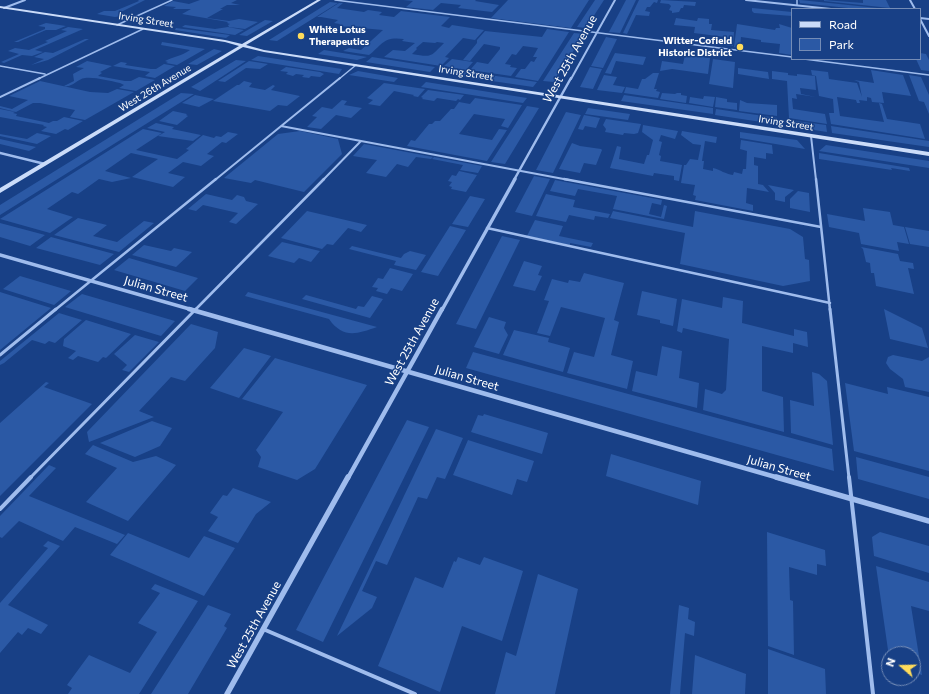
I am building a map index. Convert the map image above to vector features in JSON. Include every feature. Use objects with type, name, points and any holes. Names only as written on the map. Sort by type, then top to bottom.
[{"type":"street","points":[[2,7],[25,0]]},
{"type":"street","name":"West 26th Avenue","points":[[0,191],[319,0]]},
{"type":"street","name":"West 25th Avenue","points":[[227,694],[615,0]]},
{"type":"street","points":[[746,0],[822,8]]},
{"type":"street","name":"Irving Street","points":[[2,7],[225,41],[264,51],[929,154]]},
{"type":"street","points":[[921,21],[929,36]]},
{"type":"street","points":[[0,153],[45,164]]},
{"type":"street","name":"Julian Street","points":[[0,255],[929,521]]},
{"type":"lane","points":[[117,25],[172,0]]},
{"type":"lane","points":[[335,0],[791,57]]},
{"type":"lane","points":[[797,0],[797,5]]},
{"type":"lane","points":[[0,97],[143,29]]},
{"type":"lane","points":[[812,60],[929,75]]},
{"type":"lane","points":[[0,355],[356,65]]},
{"type":"lane","points":[[0,66],[47,75]]},
{"type":"lane","points":[[281,126],[821,227]]},
{"type":"lane","points":[[811,136],[873,694]]},
{"type":"lane","points":[[0,509],[361,141]]},
{"type":"lane","points":[[487,228],[830,303]]},
{"type":"lane","points":[[263,629],[415,694]]},
{"type":"green space","points":[[138,0],[145,0],[119,13],[129,15],[115,17],[97,14],[104,11],[115,11],[139,1]]},
{"type":"green space","points":[[200,0],[237,0],[231,3],[240,5],[227,5],[207,18],[229,21],[239,19],[258,22],[245,29],[229,27],[228,25],[230,24],[227,23],[228,22],[182,14],[191,9],[173,9],[176,7],[164,6],[173,1],[189,4]]},
{"type":"green space","points":[[403,0],[476,0],[475,1],[499,5],[492,12],[458,8],[461,5],[441,3],[433,10],[406,7],[413,1]]},
{"type":"green space","points":[[508,0],[589,0],[571,28],[491,18]]},
{"type":"green space","points":[[595,0],[604,0],[586,28],[577,27]]},
{"type":"green space","points":[[626,0],[636,0],[620,33],[609,32]]},
{"type":"green space","points":[[639,0],[658,0],[657,3],[654,2],[650,7],[647,7],[645,11],[650,12],[649,16],[636,15],[627,34],[623,33]]},
{"type":"green space","points":[[661,0],[696,2],[695,6],[684,5],[679,12],[672,13],[672,11],[669,10],[671,6],[669,4],[660,3]]},
{"type":"green space","points":[[799,0],[877,8],[848,8],[800,3]]},
{"type":"green space","points":[[863,0],[886,0],[890,8],[824,1],[863,3]]},
{"type":"green space","points":[[330,2],[338,3],[277,41],[269,40]]},
{"type":"green space","points":[[339,3],[343,3],[337,8],[364,12],[368,10],[382,12],[379,15],[394,17],[401,11],[450,17],[441,26],[449,28],[452,25],[484,30],[475,40],[463,38],[445,57],[449,58],[441,66],[384,57],[393,50],[405,51],[415,43],[402,41],[404,39],[397,38],[387,40],[369,55],[343,51],[349,48],[361,50],[383,30],[339,26],[340,24],[334,23],[338,20],[317,17]],"holes":[[[423,42],[444,43],[431,55],[424,56],[412,54]]]},
{"type":"green space","points":[[752,8],[791,12],[791,16],[754,13]]},
{"type":"green space","points":[[676,18],[697,21],[698,18],[709,19],[709,24],[712,24],[711,30],[734,32],[733,46],[724,45],[725,37],[694,33],[695,27],[674,25]]},
{"type":"green space","points":[[265,20],[273,21],[247,36],[239,35]]},
{"type":"green space","points":[[46,23],[66,26],[56,30],[46,30],[18,42],[14,42],[45,29],[45,27],[38,26]]},
{"type":"green space","points":[[737,24],[775,30],[776,28],[780,28],[779,24],[791,28],[791,55],[779,53],[780,44],[761,42],[761,40],[741,37],[740,48],[734,47]]},
{"type":"green space","points":[[185,25],[215,29],[228,27],[244,30],[235,35],[182,27]]},
{"type":"green space","points":[[68,27],[83,29],[35,50],[43,52],[32,56],[22,55],[4,63],[1,62],[19,54],[8,51],[15,48],[29,50],[48,42],[45,41],[67,31],[61,30]]},
{"type":"green space","points":[[176,28],[230,35],[226,38],[175,30]]},
{"type":"green space","points":[[547,29],[569,32],[538,81],[515,77],[521,69],[525,69],[531,61],[534,62],[537,57],[533,57],[538,48],[523,46],[516,55],[512,54],[505,64],[511,65],[510,67],[517,68],[511,76],[470,70],[477,62],[488,64],[500,47],[484,44],[470,61],[463,60],[485,31],[542,37]]},
{"type":"green space","points":[[574,33],[584,34],[554,82],[543,81]]},
{"type":"green space","points":[[606,37],[617,39],[603,68],[591,66]]},
{"type":"green space","points":[[85,39],[89,39],[48,60],[31,65],[44,59],[34,57],[45,52],[53,53]]},
{"type":"green space","points":[[162,42],[205,49],[177,65],[166,63],[168,62],[165,61],[190,50],[161,45]]},
{"type":"green space","points":[[214,49],[222,51],[197,65],[188,64]]},
{"type":"green space","points":[[324,50],[367,57],[357,60],[318,54]]},
{"type":"green space","points":[[615,53],[646,57],[643,65],[616,61],[611,74],[605,73]]},
{"type":"green space","points":[[921,53],[926,54],[929,60],[929,71],[921,70],[916,60],[921,60]]},
{"type":"green space","points":[[685,55],[710,58],[708,74],[672,69],[660,71],[662,61],[683,64]]},
{"type":"green space","points":[[258,56],[342,69],[339,74],[251,60]]},
{"type":"green space","points":[[372,57],[435,67],[430,72],[366,62]]},
{"type":"green space","points":[[452,59],[473,62],[466,70],[444,66]]},
{"type":"green space","points":[[713,59],[735,62],[733,88],[709,84]]},
{"type":"green space","points":[[236,60],[246,61],[200,91],[191,87]]},
{"type":"green space","points":[[87,61],[112,66],[100,72],[102,73],[98,76],[125,81],[131,81],[139,77],[155,80],[136,91],[119,88],[124,85],[120,83],[94,78],[85,78],[70,86],[64,86],[74,81],[73,74],[84,68],[76,67]]},
{"type":"green space","points":[[249,61],[268,64],[260,69],[246,68],[225,82],[218,81]]},
{"type":"green space","points":[[121,62],[127,63],[125,65],[151,69],[156,69],[164,64],[175,66],[155,78],[145,76],[150,72],[113,66]]},
{"type":"green space","points":[[286,67],[320,72],[324,74],[320,77],[311,76],[309,78],[302,77],[304,75],[296,74],[293,76],[286,74],[288,72],[280,71]]},
{"type":"green space","points":[[590,67],[602,69],[593,89],[580,87]]},
{"type":"green space","points":[[738,68],[768,72],[769,79],[738,74]]},
{"type":"green space","points":[[811,70],[828,72],[829,79],[857,83],[862,97],[859,82],[854,80],[874,83],[871,70],[903,75],[911,96],[882,92],[884,103],[872,102],[871,98],[867,97],[867,101],[859,100],[860,103],[857,103],[856,100],[837,97],[840,116],[884,122],[879,103],[882,104],[887,119],[920,124],[925,139],[831,124],[829,113],[834,113],[833,99],[819,96],[816,76],[812,75]]},
{"type":"green space","points":[[358,71],[398,78],[394,82],[349,75]]},
{"type":"green space","points":[[462,71],[537,82],[533,87],[458,76]]},
{"type":"green space","points":[[772,71],[788,73],[788,75],[797,76],[797,74],[815,76],[816,90],[800,88],[801,94],[816,97],[796,94],[797,99],[792,98],[793,109],[825,114],[827,124],[789,118],[787,81],[772,79]]},
{"type":"green space","points":[[653,73],[659,73],[654,89],[657,89],[656,91],[660,92],[658,98],[624,93],[626,87],[638,89],[642,79],[645,79]]},
{"type":"green space","points":[[604,75],[617,77],[613,85],[625,87],[622,93],[597,90]]},
{"type":"green space","points":[[909,75],[921,77],[929,95],[929,114],[924,102],[919,101]]},
{"type":"green space","points":[[40,81],[90,92],[108,93],[117,89],[134,92],[85,120],[70,117],[75,110],[40,103],[33,103],[16,112],[0,108],[0,106],[12,109],[28,100],[9,96]]},
{"type":"green space","points":[[244,81],[252,83],[249,87],[265,90],[273,85],[275,86],[271,90],[300,96],[287,106],[278,105],[270,111],[213,101]]},
{"type":"green space","points":[[426,82],[527,98],[523,103],[421,87]]},
{"type":"green space","points":[[384,83],[425,89],[418,97],[394,91],[380,106],[368,104],[373,100],[367,98]]},
{"type":"green space","points":[[428,90],[464,95],[460,100],[458,99],[456,101],[437,98],[434,101],[422,99],[423,98],[421,97]]},
{"type":"green space","points":[[181,93],[194,94],[0,215],[0,205]]},
{"type":"green space","points":[[662,93],[681,93],[681,95],[687,96],[686,103],[660,99]]},
{"type":"green space","points":[[195,95],[214,99],[199,107],[182,103]]},
{"type":"green space","points":[[624,95],[713,108],[713,114],[621,101]]},
{"type":"green space","points":[[704,96],[715,97],[713,107],[689,103],[690,97],[703,99]]},
{"type":"green space","points":[[716,97],[727,99],[727,102],[737,103],[737,110],[715,107]]},
{"type":"green space","points":[[475,98],[522,105],[508,128],[501,126],[505,119],[474,114],[459,134],[492,140],[499,129],[507,130],[487,161],[407,146],[411,140],[415,141],[429,124],[432,124],[435,121],[440,121],[451,109],[454,109],[459,102],[470,104]]},
{"type":"green space","points":[[342,100],[347,101],[344,105],[362,108],[351,118],[336,115],[321,129],[307,127],[317,117],[312,116],[322,107],[332,109]]},
{"type":"green space","points":[[740,100],[747,103],[777,105],[777,116],[739,111]]},
{"type":"green space","points":[[527,106],[539,108],[505,164],[491,162]]},
{"type":"green space","points":[[588,108],[630,114],[628,120],[585,114]]},
{"type":"green space","points":[[0,109],[15,112],[13,113],[17,114],[16,116],[49,123],[64,117],[83,121],[68,130],[65,129],[56,134],[41,131],[47,127],[43,126],[44,125],[0,117]]},
{"type":"green space","points":[[716,109],[777,118],[777,122],[768,123],[715,115]]},
{"type":"green space","points":[[173,111],[187,114],[186,115],[188,116],[177,125],[159,121]]},
{"type":"green space","points":[[566,112],[581,115],[553,173],[536,170]]},
{"type":"green space","points":[[584,115],[600,118],[596,128],[585,126],[583,130],[578,129]]},
{"type":"green space","points":[[606,119],[641,124],[638,133],[624,133],[623,135],[605,132],[606,129],[603,125]]},
{"type":"green space","points":[[788,120],[826,125],[827,132],[795,127],[788,122]]},
{"type":"green space","points":[[156,123],[174,127],[172,129],[201,135],[193,141],[158,136],[165,132],[147,128]]},
{"type":"green space","points":[[643,125],[678,131],[675,139],[661,135],[659,141],[662,142],[659,155],[661,156],[660,161],[682,165],[679,181],[674,180],[674,176],[654,173],[653,176],[610,168],[617,146],[621,147],[619,159],[644,164],[647,155],[649,155],[653,140],[642,132]]},
{"type":"green space","points":[[831,126],[929,141],[929,147],[832,133]]},
{"type":"green space","points":[[143,129],[162,133],[136,150],[177,159],[189,150],[186,149],[203,135],[214,138],[216,136],[221,137],[228,132],[238,134],[226,143],[222,142],[207,154],[214,156],[201,166],[183,162],[168,173],[185,177],[173,187],[132,177],[158,159],[131,153],[105,171],[131,178],[112,182],[99,179],[78,194],[72,192],[47,209],[73,217],[50,233],[0,219]]},
{"type":"green space","points":[[300,131],[338,139],[342,154],[304,192],[255,180],[251,183],[224,178],[278,134]]},
{"type":"green space","points":[[682,131],[717,137],[716,143],[705,141],[702,161],[704,161],[703,169],[713,171],[713,168],[733,175],[734,172],[742,174],[743,169],[746,169],[747,151],[740,149],[741,140],[772,145],[773,154],[766,153],[766,159],[754,157],[754,165],[758,166],[758,184],[763,185],[769,192],[747,188],[746,203],[753,205],[753,211],[695,200],[696,196],[693,195],[695,185],[681,183],[684,165],[686,165],[690,159],[698,160],[701,145],[693,144],[681,135]]},
{"type":"green space","points":[[740,132],[797,140],[805,149],[740,138]]},
{"type":"green space","points":[[37,133],[51,136],[37,144],[0,136],[0,134],[27,139]]},
{"type":"green space","points":[[0,139],[36,147],[29,151],[0,144]]},
{"type":"green space","points":[[572,143],[580,146],[601,149],[602,150],[596,165],[584,163],[580,173],[559,169]]},
{"type":"green space","points":[[364,144],[433,157],[431,159],[416,157],[408,167],[397,164],[386,177],[366,173],[377,160],[353,156]]},
{"type":"green space","points":[[826,145],[929,161],[929,168],[819,151]]},
{"type":"green space","points":[[819,153],[909,168],[910,171],[891,168],[892,170],[819,159]]},
{"type":"green space","points":[[434,157],[482,166],[478,173],[460,170],[463,165],[432,159]]},
{"type":"green space","points":[[459,171],[477,175],[466,192],[451,189],[452,187],[449,186],[452,182],[448,181],[452,175],[456,176]]},
{"type":"green space","points":[[534,176],[550,179],[532,216],[515,212]]},
{"type":"green space","points":[[555,180],[662,200],[661,205],[652,203],[649,214],[661,217],[664,205],[667,206],[664,219],[613,209],[617,196],[578,189],[575,196],[550,191]]},
{"type":"green space","points":[[768,185],[794,190],[785,197],[785,202],[775,200],[775,193]]},
{"type":"green space","points":[[798,191],[809,193],[810,212],[790,208],[790,199]]},
{"type":"green space","points":[[206,194],[232,200],[237,195],[244,197],[246,201],[258,204],[236,224],[229,222],[238,213],[203,205],[196,211],[188,209]]},
{"type":"green space","points":[[546,194],[575,200],[573,207],[610,214],[608,218],[595,216],[594,220],[569,215],[566,222],[536,216]]},
{"type":"green space","points":[[470,196],[485,199],[468,227],[452,224]]},
{"type":"green space","points":[[863,208],[890,212],[893,225],[904,227],[909,244],[897,242],[899,251],[861,244],[859,233],[829,227],[827,214],[865,221]]},
{"type":"green space","points":[[307,211],[367,225],[361,232],[348,228],[333,245],[327,244],[322,249],[281,238]]},
{"type":"green space","points":[[613,211],[693,227],[695,211],[790,229],[803,237],[805,259],[809,260],[810,281],[783,286],[680,264],[685,233],[610,218]]},
{"type":"green space","points":[[78,218],[107,225],[93,236],[117,242],[144,221],[154,223],[119,252],[54,235]]},
{"type":"green space","points":[[535,220],[563,226],[559,236],[593,243],[591,247],[570,243],[570,245],[527,236]]},
{"type":"green space","points":[[0,223],[45,235],[30,246],[0,237]]},
{"type":"green space","points":[[450,226],[466,230],[438,276],[421,272]]},
{"type":"green space","points":[[905,227],[929,231],[929,247],[910,244]]},
{"type":"green space","points":[[502,236],[520,240],[476,329],[456,324]]},
{"type":"green space","points":[[51,237],[114,254],[100,265],[36,248]]},
{"type":"green space","points":[[282,242],[320,251],[311,262],[299,258],[294,263],[268,256]]},
{"type":"green space","points":[[144,245],[171,251],[174,248],[192,252],[176,267],[132,255]]},
{"type":"green space","points":[[352,246],[401,258],[404,254],[410,251],[426,255],[416,270],[394,265],[396,261],[349,249]]},
{"type":"green space","points":[[861,247],[898,254],[900,261],[913,263],[914,269],[908,268],[914,294],[876,286],[874,273],[871,273],[870,263],[866,262],[863,249]]},
{"type":"green space","points":[[129,258],[198,278],[185,291],[114,270]]},
{"type":"green space","points":[[524,261],[542,266],[538,275],[542,276],[535,291],[513,286]]},
{"type":"green space","points":[[390,268],[413,274],[402,291],[391,288],[387,294],[376,291],[378,288],[372,287],[378,278],[383,279]]},
{"type":"green space","points":[[584,273],[624,283],[614,320],[619,322],[611,355],[633,361],[627,389],[567,373],[574,352],[594,357],[605,318],[561,307],[550,336],[537,333],[549,301],[544,300],[552,279],[568,283],[569,280],[580,282]]},
{"type":"green space","points":[[20,276],[71,291],[54,305],[3,289]]},
{"type":"green space","points":[[642,291],[677,299],[673,326],[660,323],[660,320],[637,315]]},
{"type":"green space","points":[[0,292],[51,308],[0,350]]},
{"type":"green space","points":[[248,292],[377,327],[357,333],[345,332],[340,330],[329,319],[245,296]]},
{"type":"green space","points":[[82,294],[175,321],[161,336],[65,307]]},
{"type":"green space","points":[[306,295],[356,309],[358,306],[364,307],[372,296],[383,299],[370,318],[302,299]]},
{"type":"green space","points":[[723,297],[743,301],[742,323],[794,336],[794,329],[807,332],[808,347],[793,343],[793,353],[762,346],[762,391],[783,397],[784,432],[703,410],[705,389],[722,394],[726,390],[729,339],[683,328],[682,333],[677,331],[682,299],[722,308]]},
{"type":"green space","points":[[884,309],[922,328],[928,348],[890,339]]},
{"type":"green space","points":[[59,313],[82,320],[55,343],[49,341],[45,344],[32,340],[0,365],[0,361]]},
{"type":"green space","points":[[489,317],[506,322],[504,328],[508,335],[499,354],[474,347]]},
{"type":"green space","points":[[86,320],[131,334],[106,358],[103,357],[98,362],[78,356],[73,360],[68,358],[76,351],[63,346],[64,339]]},
{"type":"green space","points":[[191,324],[218,332],[215,348],[185,381],[171,377],[139,411],[154,417],[89,442],[87,432]]},
{"type":"green space","points":[[514,330],[549,338],[548,342],[570,348],[563,372],[503,355]]},
{"type":"green space","points":[[135,335],[159,342],[129,372],[122,370],[127,365],[114,354]]},
{"type":"green space","points":[[662,346],[682,351],[679,378],[699,383],[697,408],[632,391],[636,371],[657,376]]},
{"type":"green space","points":[[244,348],[271,356],[239,398],[210,388]]},
{"type":"green space","points":[[473,352],[832,449],[834,471],[466,368]]},
{"type":"green space","points":[[893,355],[922,361],[929,357],[929,392],[905,387],[903,379],[890,369],[886,363],[888,357]]},
{"type":"green space","points":[[275,358],[367,385],[315,469],[297,480],[258,467],[261,457],[256,450],[283,412],[242,399]]},
{"type":"green space","points":[[812,372],[819,374],[827,381],[833,445],[791,433],[790,400],[814,406]]},
{"type":"green space","points":[[46,382],[49,383],[44,387],[92,404],[0,496],[0,423]]},
{"type":"green space","points":[[845,383],[888,394],[887,387],[929,397],[929,471],[854,451]]},
{"type":"green space","points":[[484,414],[548,433],[542,454],[471,432],[478,415],[483,416]]},
{"type":"green space","points":[[407,420],[429,427],[323,642],[296,630]]},
{"type":"green space","points":[[152,421],[172,428],[160,446],[135,457],[100,443]]},
{"type":"green space","points":[[436,429],[463,438],[445,479],[437,477],[427,499],[418,497],[387,565],[376,561],[362,591],[377,597],[372,608],[337,636]]},
{"type":"green space","points":[[468,440],[534,461],[527,482],[517,479],[512,495],[453,475]]},
{"type":"green space","points":[[93,445],[133,462],[156,456],[176,465],[128,521],[86,502],[117,468],[85,454]]},
{"type":"green space","points":[[611,454],[701,481],[698,505],[606,476]]},
{"type":"green space","points":[[856,457],[929,477],[929,499],[858,479]]},
{"type":"green space","points":[[49,465],[56,468],[29,496],[125,535],[117,544],[75,527],[63,541],[19,521],[2,538],[0,537],[0,516]]},
{"type":"green space","points":[[233,488],[271,502],[256,514],[238,543],[208,531],[218,517],[210,513],[223,495],[227,496]]},
{"type":"green space","points":[[767,532],[825,550],[826,566],[817,564],[817,575],[789,567],[790,600],[793,601],[794,655],[768,646]]},
{"type":"green space","points":[[880,532],[929,546],[929,573],[874,556],[872,537]]},
{"type":"green space","points":[[128,533],[189,558],[204,536],[235,548],[204,596],[110,555]]},
{"type":"green space","points":[[48,541],[60,546],[8,605],[48,625],[41,634],[28,628],[22,635],[18,632],[0,653],[0,603],[48,548],[43,546]]},
{"type":"green space","points":[[458,557],[480,565],[484,557],[523,571],[502,641],[462,626],[440,692],[378,666],[415,577],[443,588],[454,561],[456,562]]},
{"type":"green space","points":[[876,566],[929,582],[929,611],[911,606],[917,646],[887,646]]},
{"type":"green space","points":[[538,574],[578,589],[555,694],[495,694],[506,652],[516,656]]},
{"type":"green space","points":[[155,584],[198,601],[139,694],[68,694],[72,688],[67,685],[89,655],[130,673],[157,632],[138,623],[160,593],[151,589]]},
{"type":"green space","points":[[208,605],[231,614],[224,626],[227,628],[188,694],[151,694]]},
{"type":"green space","points":[[679,605],[689,608],[688,619],[695,622],[694,636],[685,633],[680,694],[670,694]]},
{"type":"green space","points":[[768,649],[825,669],[826,694],[768,694]]},
{"type":"green space","points":[[695,655],[746,674],[745,694],[692,694]]},
{"type":"place","name":"White Lotus Therapeutics","points":[[301,36]]},
{"type":"place","name":"Witter-Cofield Historic District","points":[[740,47]]}]
